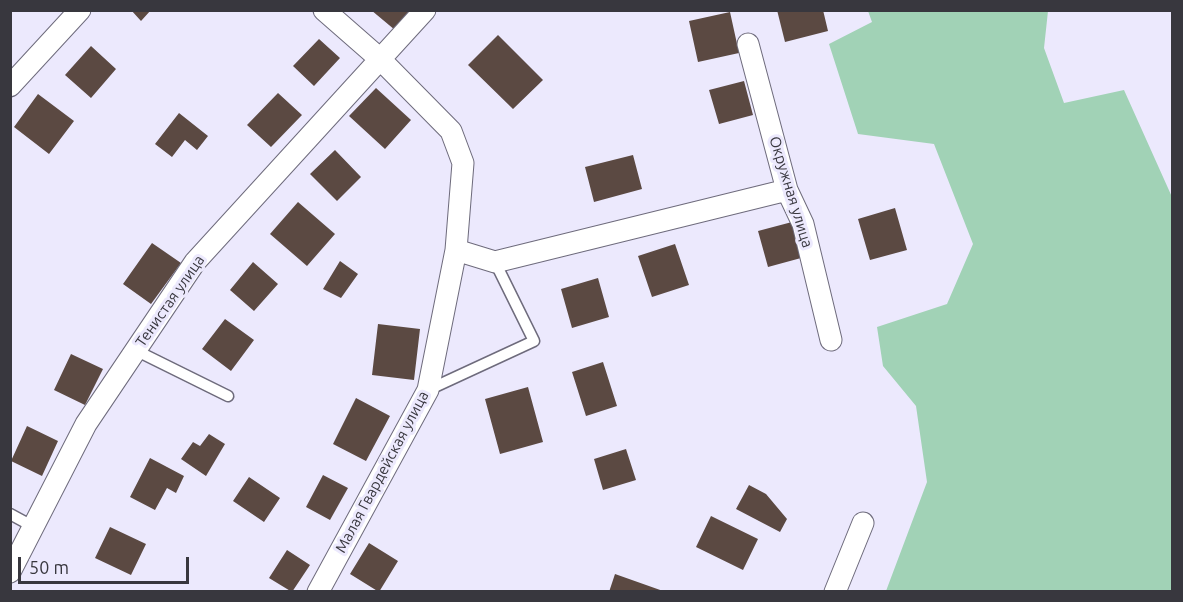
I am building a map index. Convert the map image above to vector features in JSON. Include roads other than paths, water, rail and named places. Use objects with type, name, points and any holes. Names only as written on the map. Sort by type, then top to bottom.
[{"type":"street","points":[[10,86],[80,10]]},
{"type":"street","name":"Малая Гвардейская улица","points":[[318,591],[428,390],[456,250],[463,163],[451,131],[380,59],[324,10]]},
{"type":"street","name":"Тенистая улица","points":[[10,572],[86,424],[195,262],[425,10]]},
{"type":"street","name":"Окружная улица","points":[[748,44],[787,190],[803,224],[831,340]]},
{"type":"street","points":[[456,250],[495,262],[787,190]]},
{"type":"street","points":[[835,591],[863,523]]},
{"type":"lane","points":[[428,390],[534,341],[495,262]]},
{"type":"lane","points":[[135,350],[228,396]]},
{"type":"lane","points":[[10,514],[34,527]]}]
